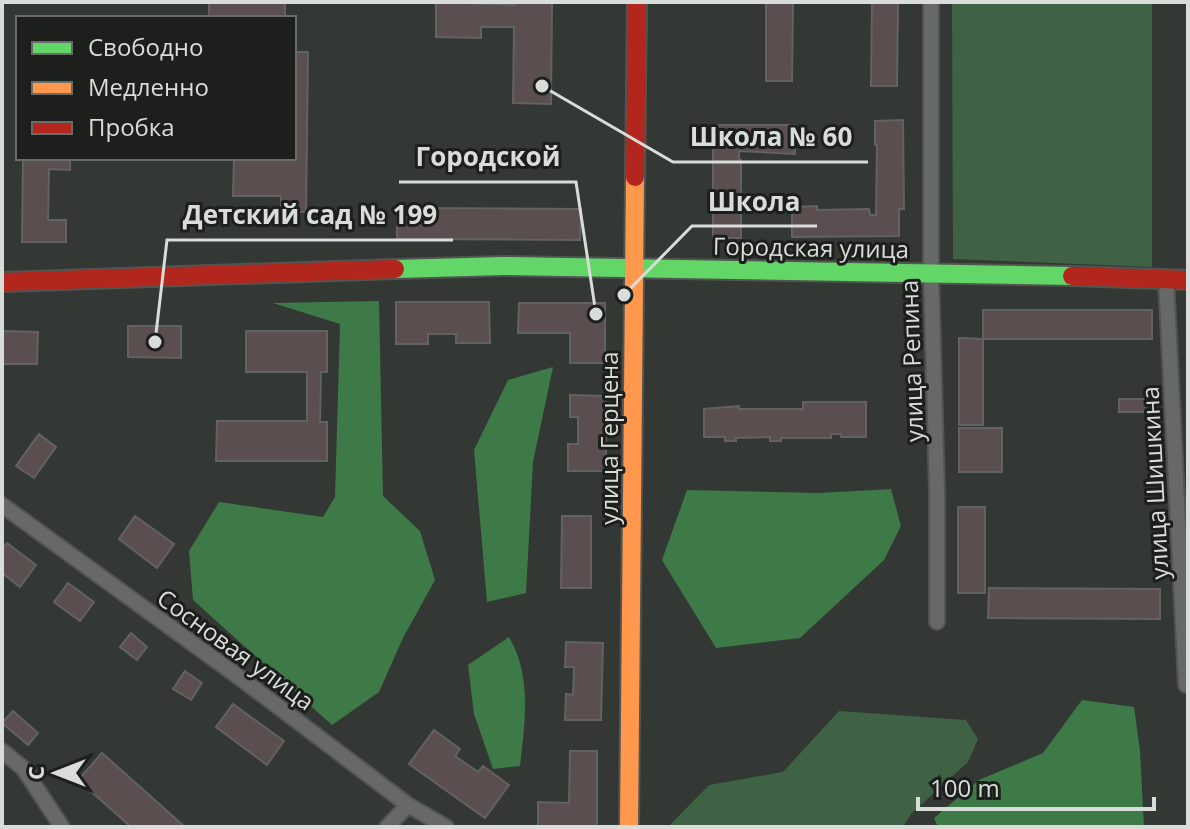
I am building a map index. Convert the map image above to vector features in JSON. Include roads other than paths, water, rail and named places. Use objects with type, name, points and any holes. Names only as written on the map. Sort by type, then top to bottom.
[{"type":"street","name":"улица Герцена","points":[[629,827],[637,2]]},
{"type":"street","name":"улица Репина","points":[[931,2],[931,273],[937,622]]},
{"type":"street","name":"Городская улица","points":[[2,282],[503,266],[1188,280]]},
{"type":"street","name":"улица Шишкина","points":[[1166,278],[1187,685]]},
{"type":"street","name":"Сосновая улица","points":[[2,505],[243,680],[408,805],[446,827]]},
{"type":"street","points":[[2,751],[23,768],[62,827]]},
{"type":"street","points":[[387,827],[408,805]]},
{"type":"place","name":"Школа № 60","points":[[542,86]]},
{"type":"place","name":"Школа","points":[[624,295]]},
{"type":"place","name":"Городской","points":[[596,314]]},
{"type":"place","name":"Детский сад № 199","points":[[155,342]]}]
